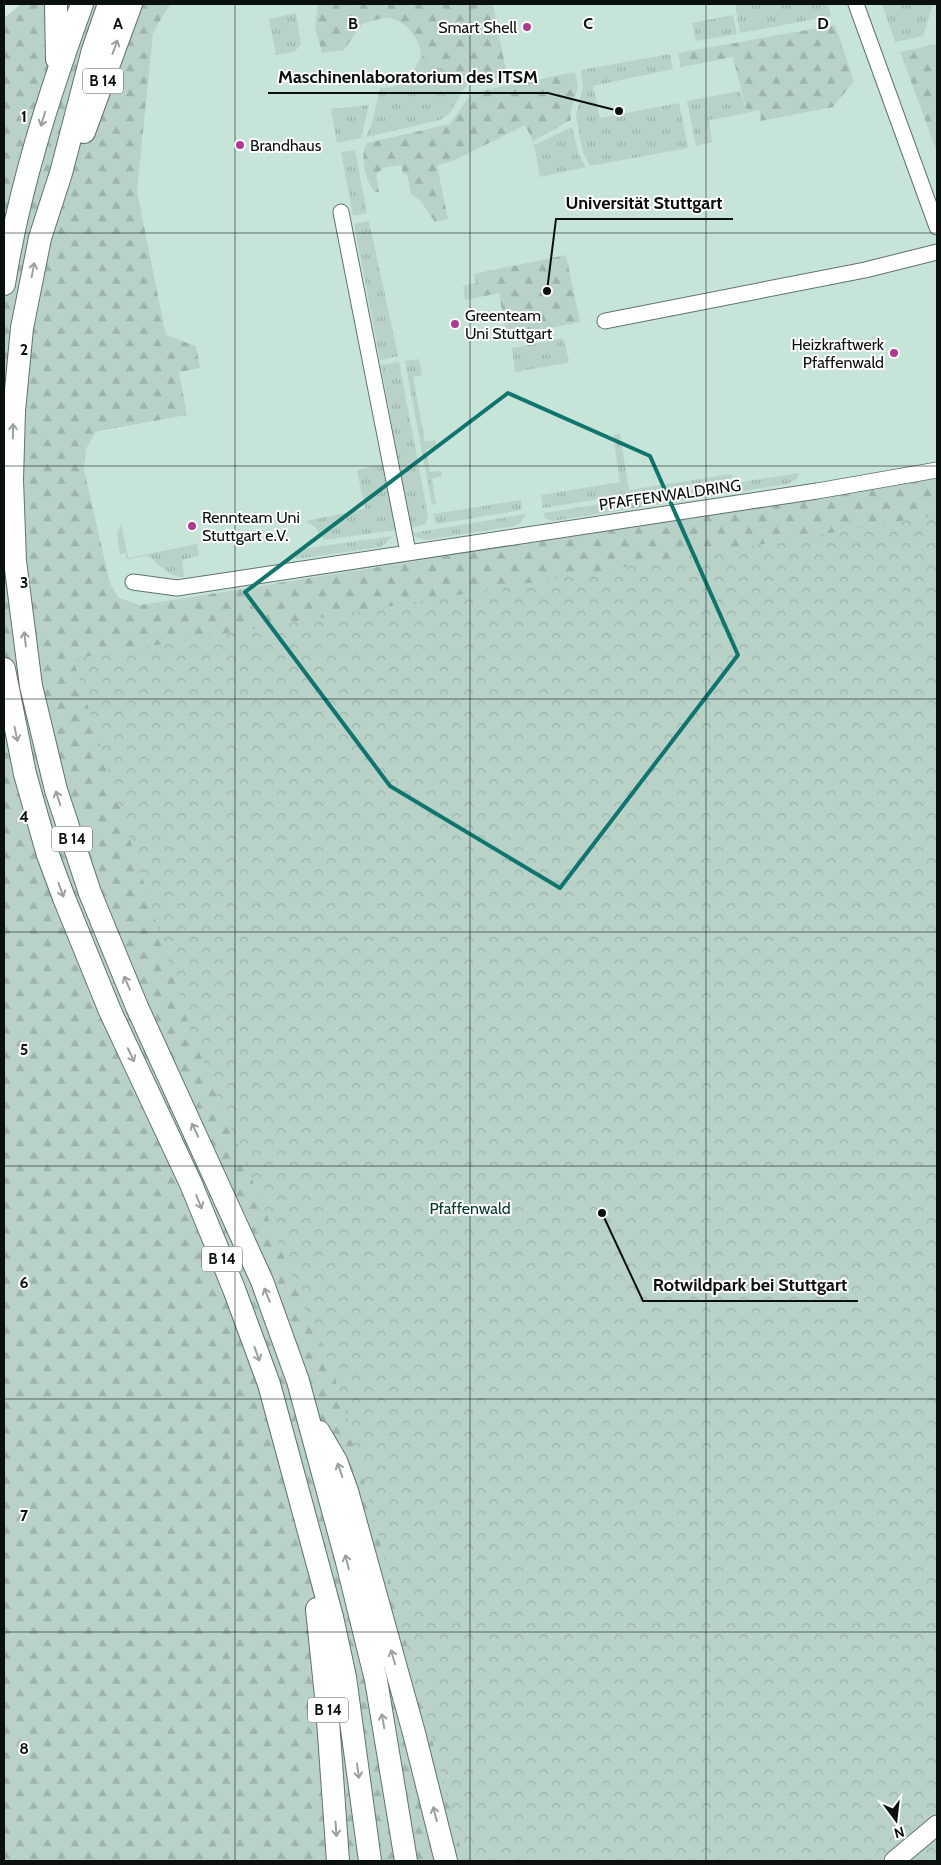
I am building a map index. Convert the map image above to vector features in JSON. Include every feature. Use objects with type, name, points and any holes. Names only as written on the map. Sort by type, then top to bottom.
[{"type":"highway","name":"B 14","points":[[56,4],[58,72]]},
{"type":"highway","name":"B 14","points":[[4,284],[23,194],[58,72],[82,4]]},
{"type":"highway","name":"B 14","points":[[109,4],[93,50],[36,256],[22,328],[14,411],[12,480],[15,561],[31,686],[56,790],[90,893],[137,1007],[262,1281],[281,1330],[310,1424],[376,1680],[406,1861]]},
{"type":"highway","name":"B 14","points":[[66,150],[79,146],[131,4]]},
{"type":"highway","name":"B 14","points":[[4,669],[25,774],[48,855],[86,956],[191,1184],[234,1289],[269,1384],[304,1519],[323,1657],[338,1861]]},
{"type":"highway","points":[[310,1424],[323,1436],[336,1461],[347,1491],[414,1733],[446,1861]]},
{"type":"highway","points":[[304,1519],[332,1617],[345,1677],[370,1861]]},
{"type":"main road","points":[[894,1861],[937,1825]]},
{"type":"street","points":[[856,4],[937,227]]},
{"type":"street","points":[[341,212],[408,552]]},
{"type":"street","points":[[605,321],[864,270],[937,252]]},
{"type":"street","name":"PFAFFENWALDRING","points":[[133,582],[177,588],[817,491],[937,470]]},
{"type":"highlighted area","points":[[508,393],[650,456],[738,655],[560,888],[390,786],[245,592]]},
{"type":"shaded area","points":[[170,4],[937,4],[937,478],[140,605],[118,596],[110,583],[84,469],[86,449],[96,433],[187,415],[179,372],[195,346],[166,335],[137,191],[153,33]]},
{"type":"green space","name":"Pfaffenwald","points":[[21,4],[170,4],[153,33],[137,191],[166,335],[196,346],[200,368],[179,372],[187,415],[96,432],[86,449],[84,469],[110,583],[118,597],[140,605],[937,478],[937,1811],[876,1861],[4,1861],[4,18]]},
{"type":"green space","points":[[318,4],[493,4],[507,76],[467,84],[421,54],[414,35],[404,25],[398,21],[385,18],[362,24],[344,50],[322,53],[315,27]]},
{"type":"green space","points":[[735,4],[828,4],[831,16],[740,33]]},
{"type":"green space","points":[[882,4],[933,4],[923,36],[895,42]]},
{"type":"green space","points":[[296,13],[301,45],[294,52],[276,55],[269,19]]},
{"type":"green space","points":[[733,15],[737,34],[696,41],[692,23]]},
{"type":"green space","points":[[835,25],[854,81],[833,107],[761,121],[759,110],[747,113],[733,57],[681,67],[678,53]]},
{"type":"green space","points":[[937,44],[937,152],[900,52]]},
{"type":"green space","points":[[421,54],[467,84],[449,114],[440,120],[366,137],[372,123],[380,88],[395,86],[407,79],[415,68]]},
{"type":"green space","points":[[670,54],[673,69],[593,86],[600,118],[679,103],[688,148],[590,166],[583,153],[576,115],[583,87],[581,70]]},
{"type":"green space","points":[[575,72],[578,87],[570,113],[571,120],[533,141],[525,125],[453,161],[437,165],[448,219],[435,222],[420,200],[411,194],[407,174],[403,174],[401,165],[383,168],[376,175],[379,192],[375,192],[372,188],[366,176],[364,161],[367,143],[450,124],[469,97],[476,92]]},
{"type":"green space","points":[[740,91],[747,113],[709,120],[712,142],[696,146],[687,101]]},
{"type":"green space","points":[[369,105],[361,138],[337,143],[331,109]]},
{"type":"green space","points":[[572,127],[579,155],[586,167],[540,177],[534,145]]},
{"type":"green space","points":[[355,150],[367,213],[353,216],[341,152]]},
{"type":"green space","points":[[369,221],[398,356],[380,360],[354,224]]},
{"type":"green space","points":[[566,255],[580,322],[507,337],[499,293],[465,300],[463,286],[476,283],[474,274]]},
{"type":"green space","points":[[563,338],[569,360],[567,363],[515,372],[512,348]]},
{"type":"green space","points":[[419,359],[422,375],[413,377],[425,442],[435,440],[437,447],[426,449],[430,472],[441,471],[442,476],[432,479],[436,504],[432,505],[405,361]]},
{"type":"green space","points":[[399,362],[428,516],[425,524],[411,528],[381,365]]},
{"type":"green space","points":[[620,434],[629,490],[732,474],[732,478],[543,508],[541,495],[620,482],[613,435]]},
{"type":"green space","points":[[379,465],[384,468],[396,530],[324,540],[315,527],[306,521],[365,509],[357,470]]},
{"type":"green space","points":[[799,473],[798,478],[788,484],[553,521],[545,518],[544,513]]},
{"type":"green space","points":[[521,500],[522,510],[436,524],[433,514]]},
{"type":"green space","points":[[526,514],[520,523],[514,526],[426,540],[415,537],[412,533]]},
{"type":"green space","name":"Pfaffenwald","points":[[937,515],[937,1861],[464,1861],[341,1394],[191,1032],[73,659]]},
{"type":"green space","points":[[121,524],[128,558],[197,544],[199,556],[182,560],[184,577],[178,577],[169,573],[147,556],[127,559],[126,553],[120,554],[117,533]]},
{"type":"green space","points":[[393,536],[381,547],[296,559],[295,550]]},
{"type":"place","name":"Smart Shell","points":[[527,27]]},
{"type":"place","name":"Maschinenlaboratorium des ITSM","points":[[619,111]]},
{"type":"place","name":"Brandhaus","points":[[240,145]]},
{"type":"place","name":"Universität Stuttgart","points":[[547,291]]},
{"type":"place","name":"Greenteam Uni Stuttgart","points":[[455,324]]},
{"type":"place","name":"Heizkraftwerk Pfaffenwald","points":[[894,353]]},
{"type":"place","name":"Rennteam Uni Stuttgart e.V.","points":[[192,526]]},
{"type":"place","name":"Rotwildpark bei Stuttgart","points":[[602,1213]]}]
